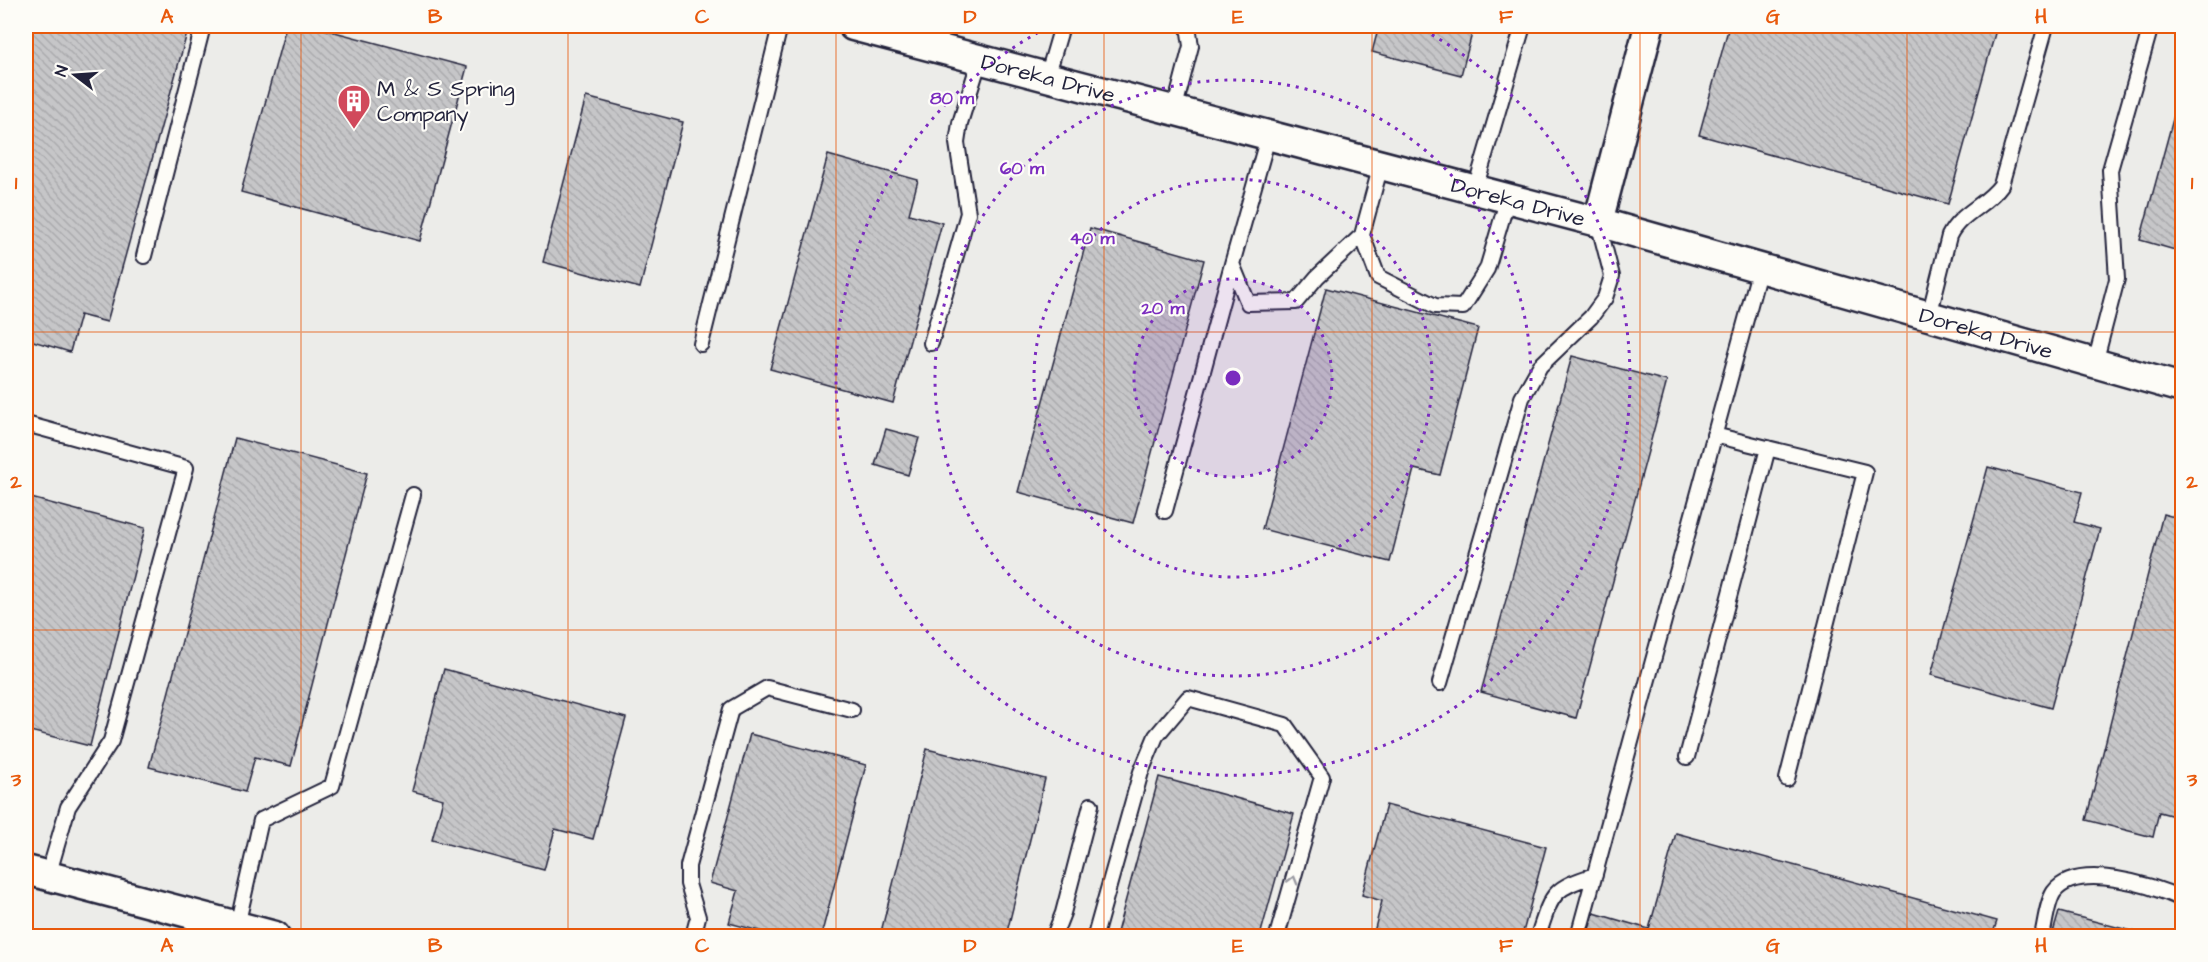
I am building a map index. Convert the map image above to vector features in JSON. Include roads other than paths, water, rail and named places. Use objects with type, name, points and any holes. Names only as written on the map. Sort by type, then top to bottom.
[{"type":"street","name":"Doreka Drive","points":[[853,26],[1598,222],[2182,388]]},
{"type":"street","points":[[1598,222],[1649,26]]},
{"type":"street","points":[[37,873],[195,926],[237,926],[275,936]]},
{"type":"lane","points":[[144,256],[203,26]]},
{"type":"lane","points":[[701,344],[780,26]]},
{"type":"lane","points":[[1047,77],[1062,26]]},
{"type":"lane","points":[[1174,111],[1191,46],[1188,26]]},
{"type":"lane","points":[[1474,189],[1523,26]]},
{"type":"lane","points":[[1929,316],[1949,236],[1955,224],[1994,195],[2001,185],[2046,26]]},
{"type":"lane","points":[[2095,363],[2117,279],[2110,170],[2151,26]]},
{"type":"lane","points":[[931,343],[968,213],[957,143],[960,123],[980,59]]},
{"type":"lane","points":[[1165,511],[1268,136]]},
{"type":"lane","points":[[1232,264],[1248,303],[1296,302],[1317,277],[1362,235],[1381,165]]},
{"type":"lane","points":[[1362,235],[1378,277],[1435,306],[1463,307],[1487,269],[1508,198]]},
{"type":"lane","points":[[1440,683],[1522,398],[1540,366],[1591,317],[1605,298],[1612,276],[1598,222]]},
{"type":"lane","points":[[1578,936],[1760,268]]},
{"type":"lane","points":[[26,424],[186,468],[111,741],[68,807],[37,873]]},
{"type":"lane","points":[[1714,435],[1865,472],[1787,779]]},
{"type":"lane","points":[[1687,757],[1768,448]]},
{"type":"lane","points":[[237,926],[261,820],[332,786],[413,495]]},
{"type":"lane","points":[[693,936],[698,917],[688,884],[688,866],[731,709],[767,688],[852,710]]},
{"type":"lane","points":[[1095,936],[1141,772],[1156,736],[1188,698],[1286,725],[1322,777],[1277,936]]},
{"type":"lane","points":[[1054,936],[1063,913],[1091,805]]},
{"type":"lane","points":[[1538,936],[1548,904],[1564,885],[1595,875]]},
{"type":"lane","points":[[2042,936],[2053,893],[2063,884],[2080,879],[2089,877],[2122,879],[2182,899]]},
{"type":"place","name":"M & S Spring Company","points":[[354,130]]}]
